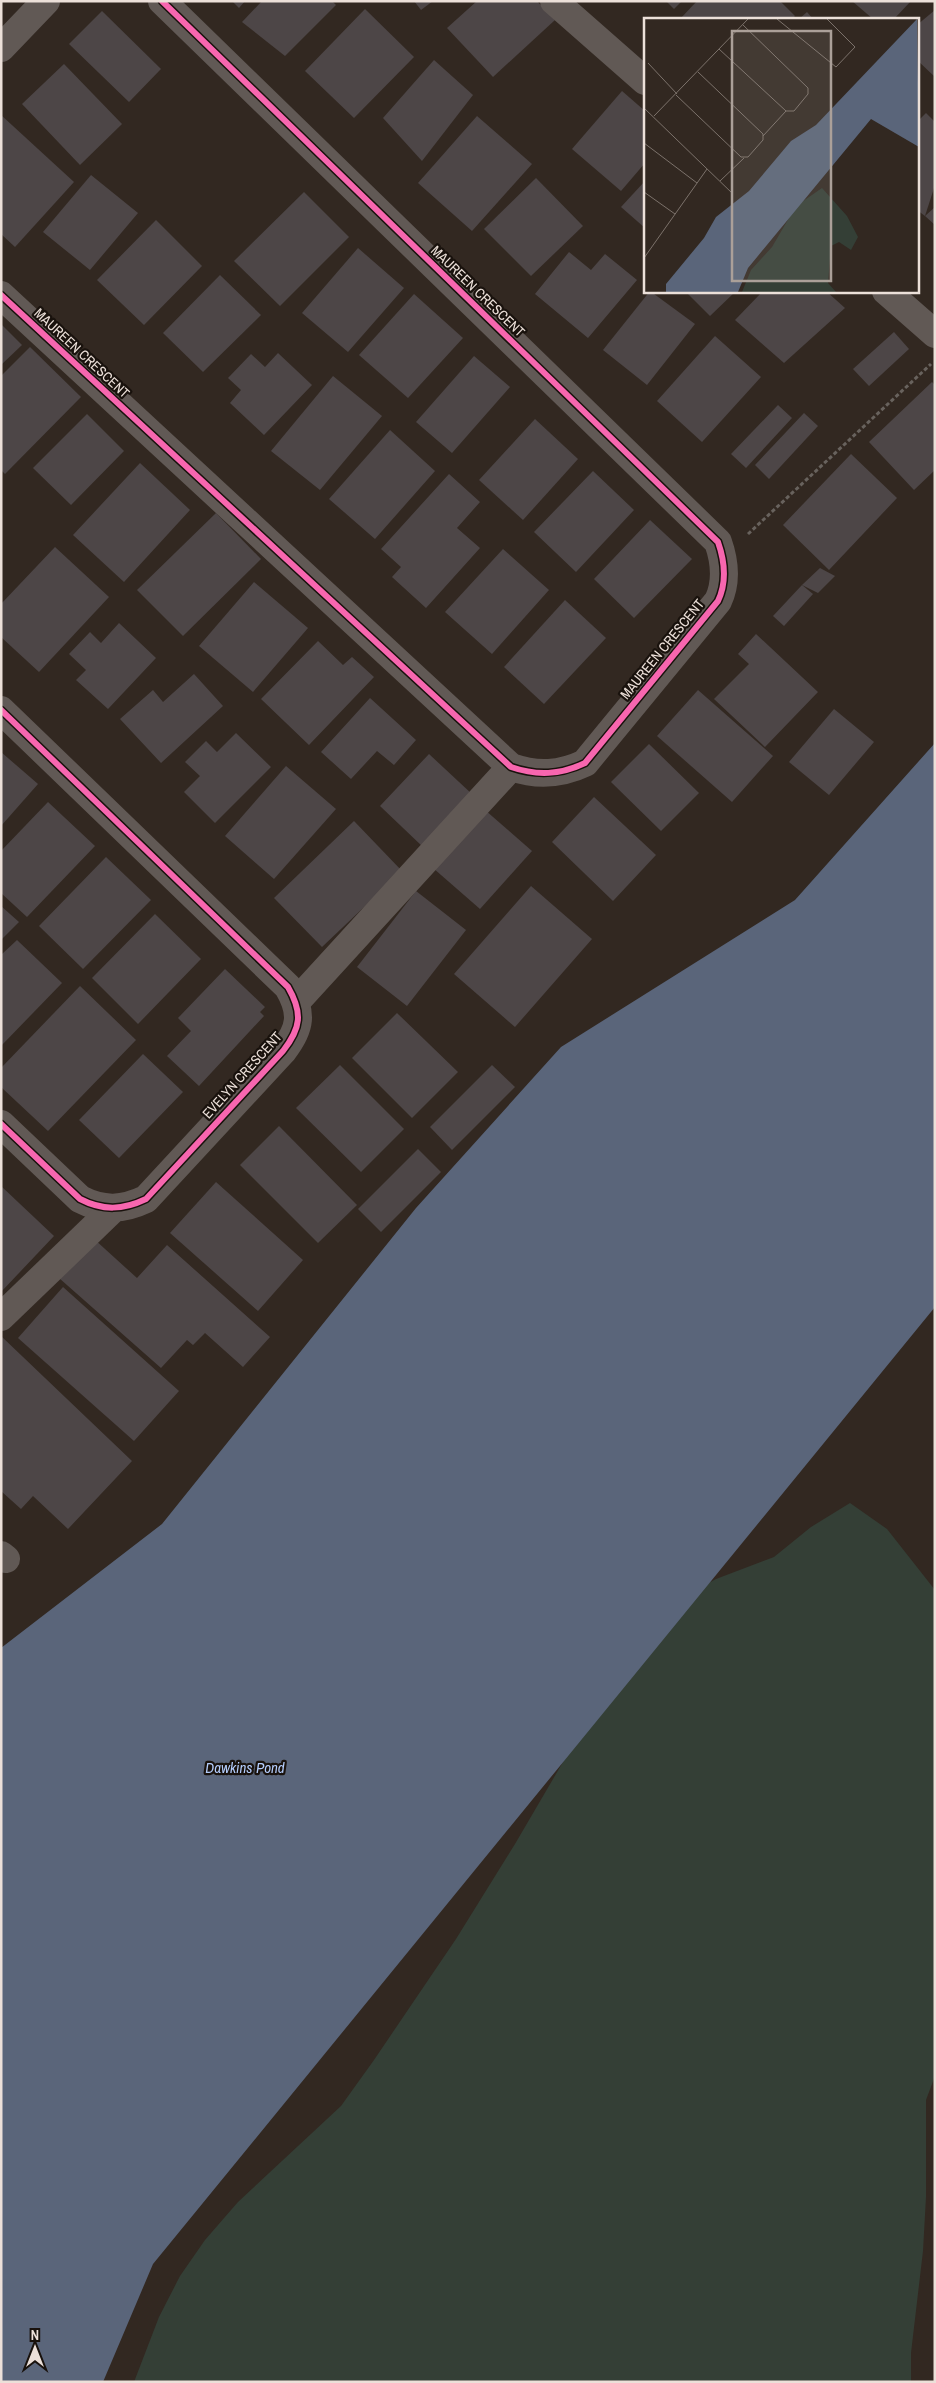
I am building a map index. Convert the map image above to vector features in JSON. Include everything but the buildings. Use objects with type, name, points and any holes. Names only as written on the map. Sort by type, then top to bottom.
[{"type":"street","points":[[1,48],[46,1]]},
{"type":"street","name":"MAUREEN CRESCENT","points":[[1,295],[511,767],[528,773],[546,774],[568,771],[585,763],[718,602],[723,590],[723,557],[718,542],[162,1]]},
{"type":"street","points":[[554,1],[644,80]]},
{"type":"street","points":[[887,292],[935,334]]},
{"type":"street","points":[[1,710],[288,987],[296,1002],[511,767]]},
{"type":"street","name":"EVELYN CRESCENT","points":[[1,1124],[80,1199],[94,1206],[113,1209],[131,1206],[146,1199],[282,1052],[294,1037],[299,1019],[296,1002]]},
{"type":"street","points":[[1,1318],[113,1209]]},
{"type":"path","points":[[723,557],[935,361]]},
{"type":"shaded area","points":[[850,1503],[887,1529],[935,1590],[935,2076],[926,2100],[926,2197],[923,2251],[911,2353],[911,2382],[134,2382],[159,2317],[180,2276],[205,2240],[238,2202],[341,2106],[374,2060],[456,1939],[515,1844],[563,1762],[612,1671],[676,1601],[716,1579],[774,1557],[811,1527]]},
{"type":"water","name":"Dawkins Pond","points":[[935,743],[935,1307],[153,2264],[103,2382],[1,2382],[1,1648],[162,1524],[416,1208],[561,1047],[795,900]]},
{"type":"cycle path","points":[[1,295],[511,767],[530,772],[548,773],[567,770],[585,763],[718,601],[724,579],[722,557],[718,542],[162,1]]},
{"type":"cycle path","points":[[1,710],[288,987],[298,1013],[298,1020],[293,1035],[283,1051],[146,1199],[138,1203],[113,1208],[97,1206],[80,1199],[1,1124]]}]
